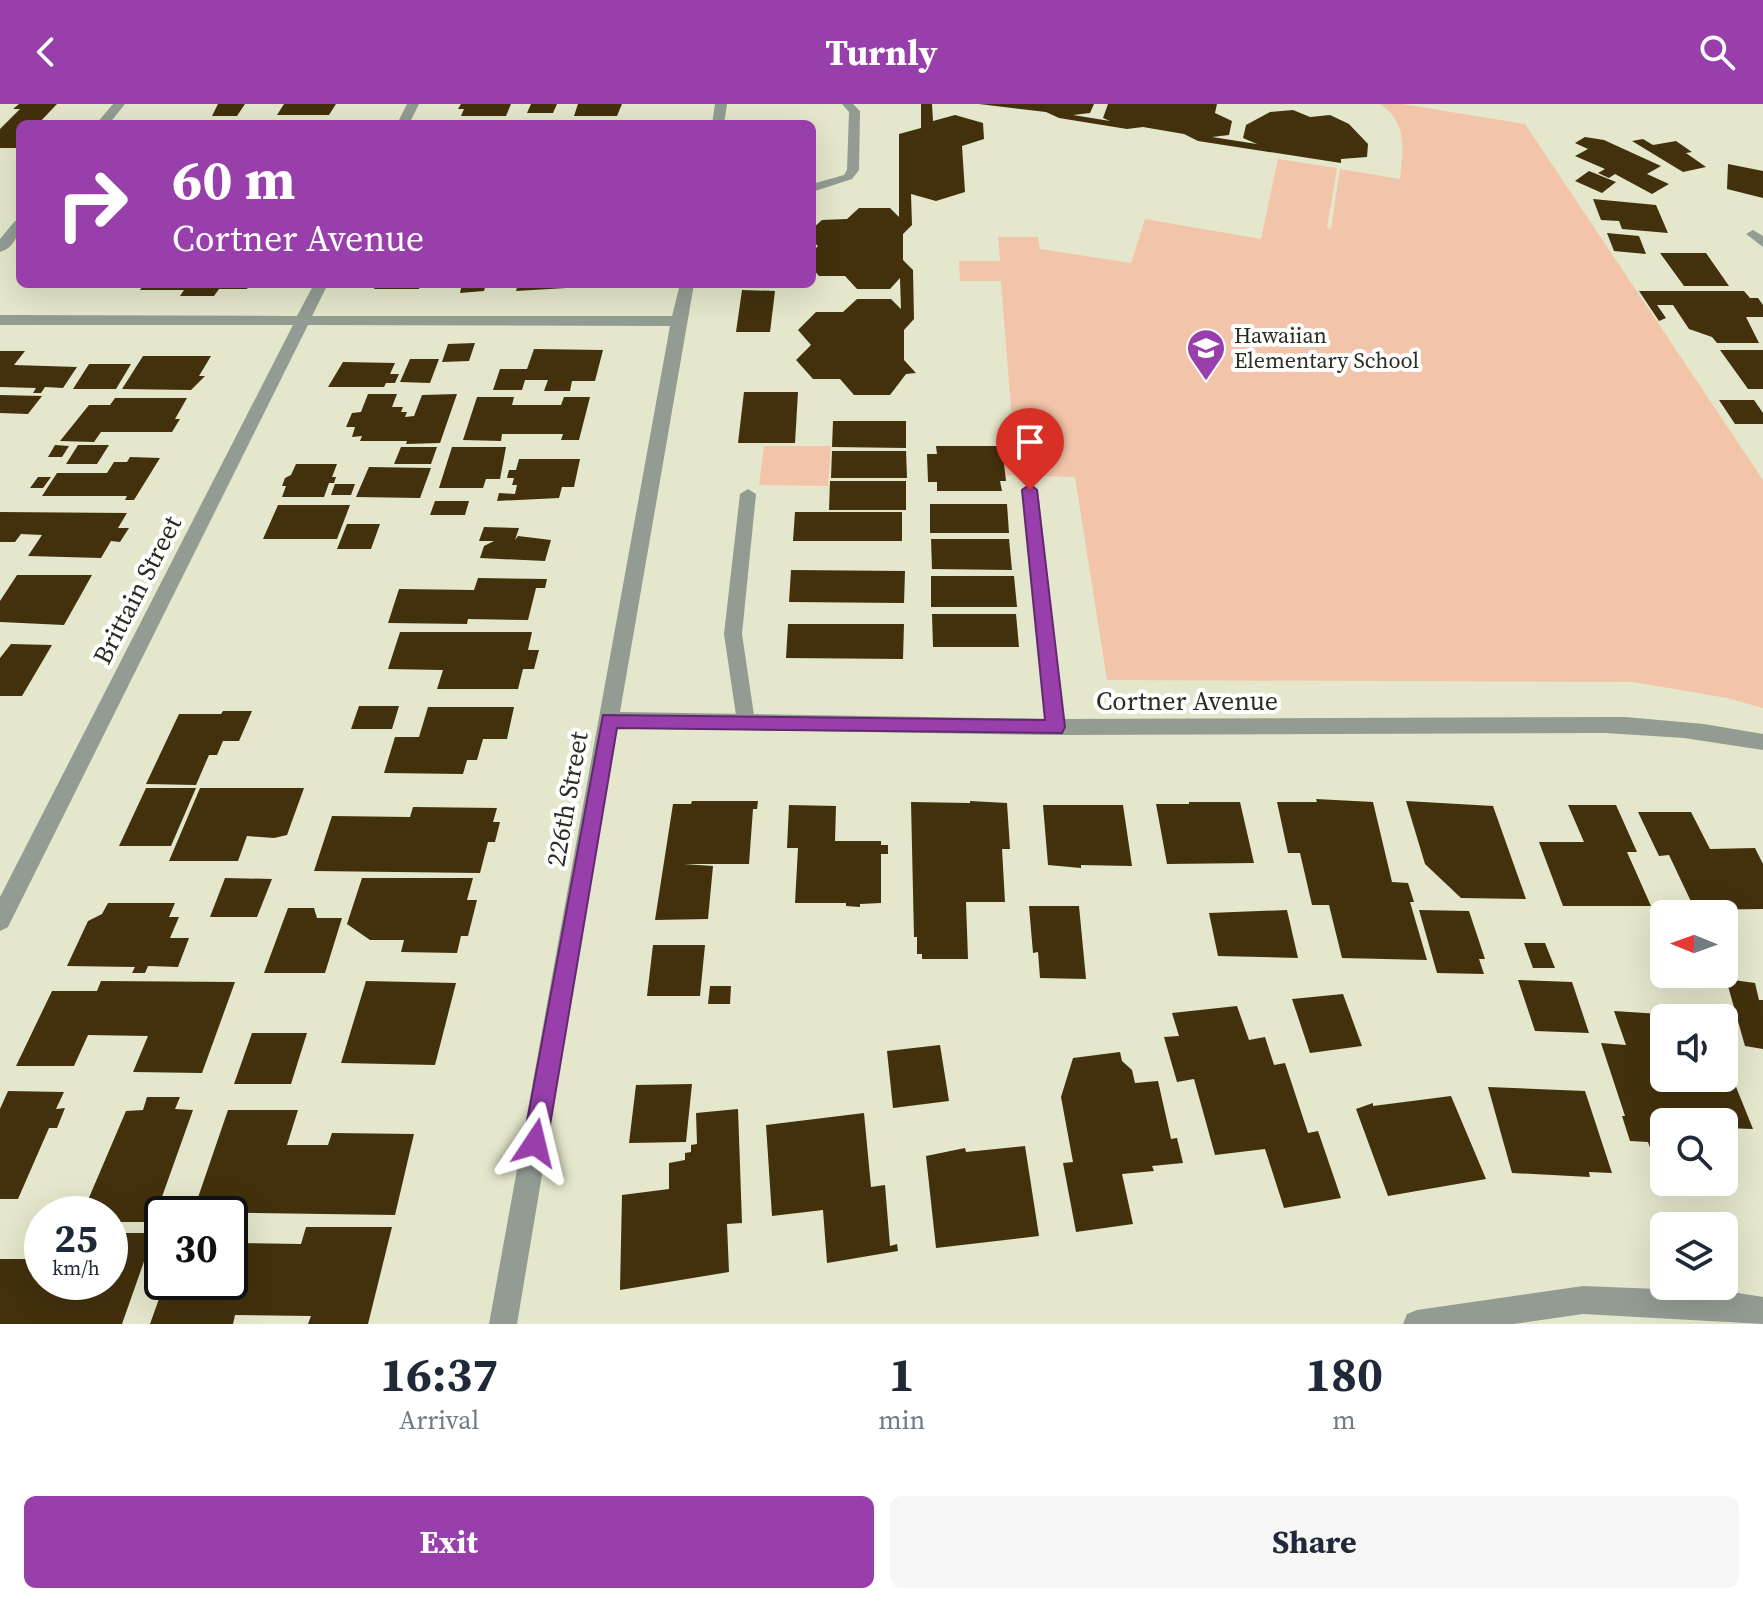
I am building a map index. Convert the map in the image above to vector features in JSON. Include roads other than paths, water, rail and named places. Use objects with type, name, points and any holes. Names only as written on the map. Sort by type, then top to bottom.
[{"type":"street","points":[[105,120],[119,104]]},
{"type":"street","points":[[0,248],[16,229]]},
{"type":"street","name":"Brittain Street","points":[[0,920],[319,288]]},
{"type":"street","name":"226th Street","points":[[503,1324],[686,288]]},
{"type":"street","points":[[0,320],[678,321]]},
{"type":"street","name":"Cortner Avenue","points":[[609,720],[1055,727],[1664,726],[1763,742]]},
{"type":"street","points":[[1417,1324],[1583,1300],[1732,1306],[1763,1311]]},
{"type":"lane","points":[[816,187],[848,177],[853,170],[855,111],[847,104]]},
{"type":"lane","points":[[1030,490],[1055,727]]},
{"type":"lane","points":[[746,722],[733,634],[748,494]]},
{"type":"place","name":"Hawaiian Elementary School","points":[[1206,382]]}]
